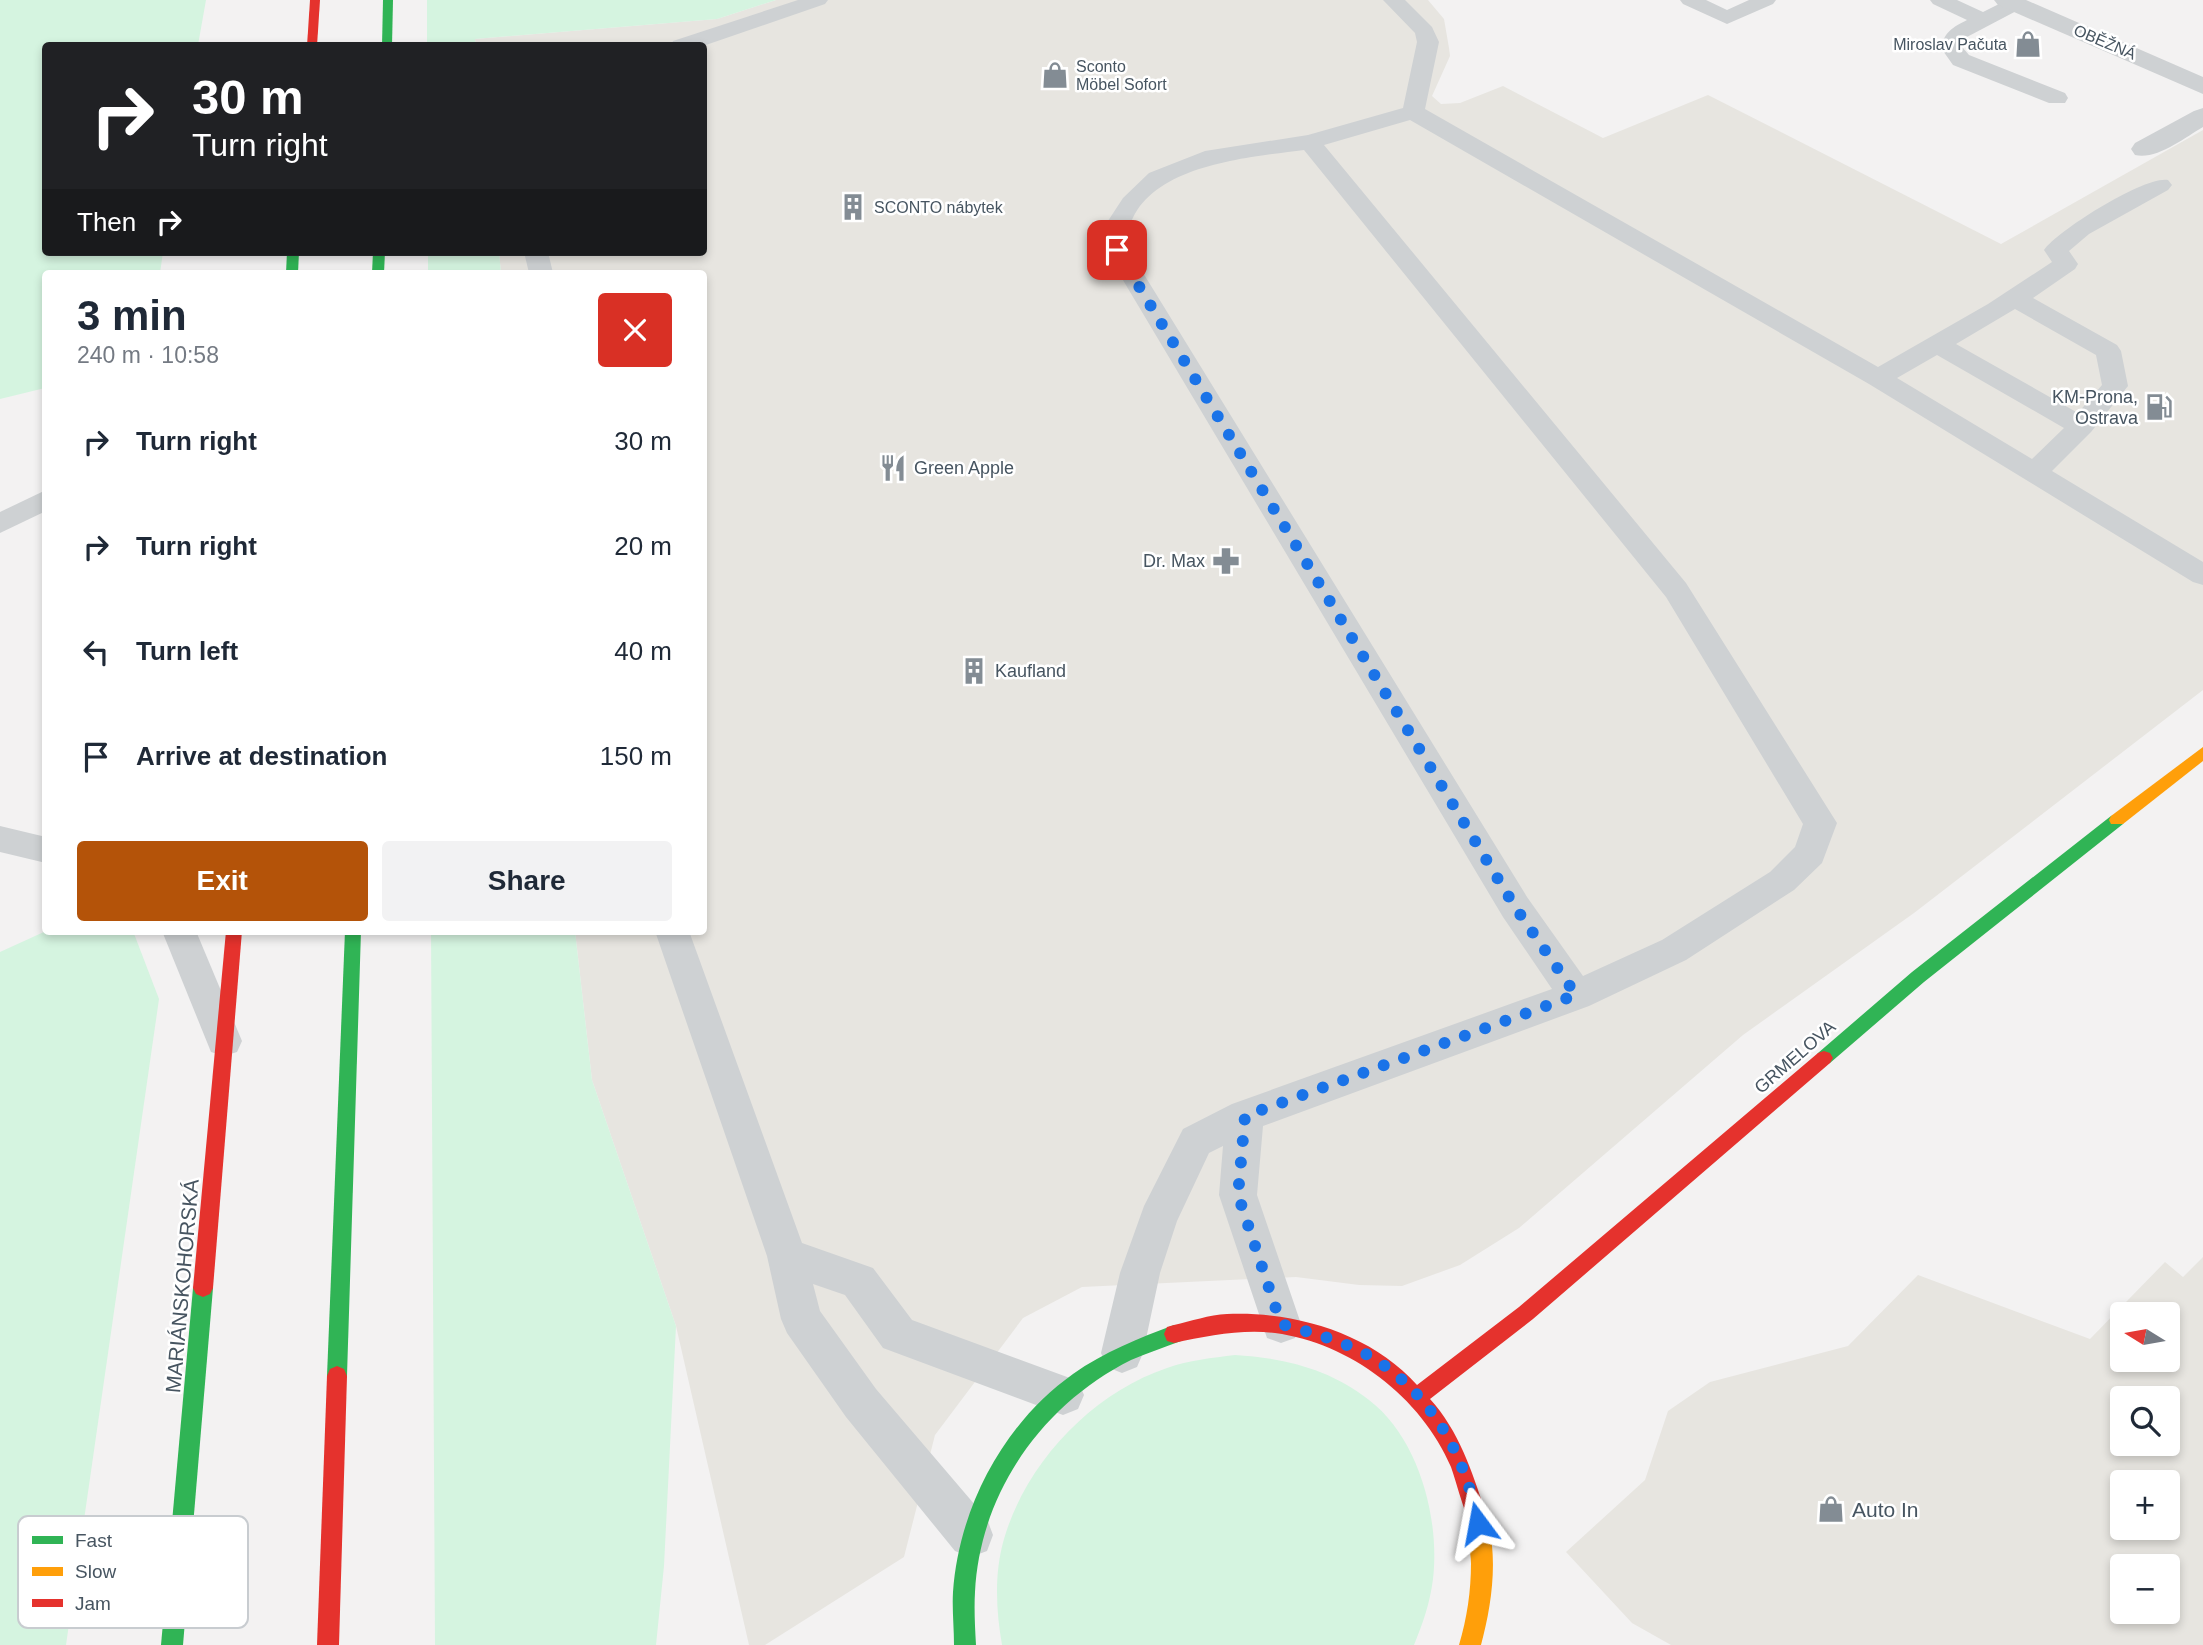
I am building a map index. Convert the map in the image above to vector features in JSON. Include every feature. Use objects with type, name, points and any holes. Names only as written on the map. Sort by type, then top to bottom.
[{"type":"street","points":[[312,42],[316,0]]},
{"type":"street","points":[[387,42],[388,0]]},
{"type":"street","name":"OBĚŽNÁ","points":[[2010,2],[2203,86]]},
{"type":"street","points":[[2144,149],[2203,116]]},
{"type":"street","name":"GRMELOVA","points":[[1418,1396],[1526,1313],[1918,977],[2203,753]]},
{"type":"street","name":"MARIÁNSKOHORSKÁ","points":[[183,1516],[234,935]]},
{"type":"street","points":[[328,1645],[353,935]]},
{"type":"street","points":[[965,1645],[963,1580],[971,1535],[986,1493],[1007,1455],[1034,1422],[1091,1372],[1122,1353],[1159,1337],[1197,1327],[1239,1322],[1281,1324],[1322,1335],[1363,1352],[1401,1378],[1435,1415],[1459,1456],[1474,1501],[1481,1545],[1482,1642]]},
{"type":"street","points":[[952,1645],[963,1627]]},
{"type":"lane","points":[[693,42],[818,0]]},
{"type":"lane","points":[[1393,0],[1425,31],[1428,42],[1413,112]]},
{"type":"lane","points":[[1690,0],[1727,18],[1766,0]]},
{"type":"lane","points":[[1940,0],[1983,20]]},
{"type":"lane","points":[[2010,2],[1955,35],[1952,48],[1961,60],[2057,98]]},
{"type":"lane","points":[[1576,995],[1515,907],[1117,250],[1118,224],[1131,203],[1157,178],[1213,156],[1310,142],[1413,112],[1878,378],[2203,575]]},
{"type":"lane","points":[[1122,1353],[1140,1273],[1155,1230],[1196,1141],[1245,1116],[1576,995],[1674,950],[1782,881],[1810,854],[1819,823],[1676,590],[1310,142]]},
{"type":"lane","points":[[1878,378],[1938,345],[2066,264],[2056,250],[2080,229],[2160,185]]},
{"type":"lane","points":[[2015,298],[2108,351],[2115,386],[2081,426],[2035,472]]},
{"type":"lane","points":[[1938,345],[2081,426]]},
{"type":"lane","points":[[0,524],[42,501]]},
{"type":"lane","points":[[0,839],[42,849]]},
{"type":"lane","points":[[181,935],[224,1041]]},
{"type":"lane","points":[[673,935],[787,1256],[801,1319],[861,1403],[971,1535]]},
{"type":"lane","points":[[1245,1116],[1238,1195],[1281,1324]]},
{"type":"lane","points":[[787,1256],[859,1281],[898,1334],[1063,1395]]},
{"type":"shaded area","points":[[776,0],[1428,0],[1444,19],[1450,56],[1432,96],[1441,104],[1460,103],[1503,86],[1603,138],[1708,95],[2001,244],[2203,130],[2203,690],[1914,913],[1743,1035],[1519,1228],[1460,1265],[1402,1286],[1359,1285],[1296,1277],[1082,1287],[1023,1318],[935,1435],[904,1557],[765,1645],[749,1645],[676,1326],[592,1080],[575,935],[707,935],[707,270],[501,270],[499,256],[707,256],[707,42],[475,42],[475,39],[717,19]]},
{"type":"shaded area","points":[[2203,1257],[2203,1645],[1671,1645],[1632,1623],[1566,1552],[1645,1480],[1668,1411],[1710,1382],[1848,1346],[1918,1275],[2090,1339],[2110,1318],[2110,1372],[2180,1372],[2180,1302],[2126,1302],[2165,1262],[2183,1277]]},
{"type":"green space","points":[[0,0],[206,0],[199,42],[42,42],[42,256],[162,256],[160,270],[42,270],[42,389],[0,399]]},
{"type":"green space","points":[[427,0],[776,0],[717,19],[475,39],[475,42],[427,42]]},
{"type":"green space","points":[[428,256],[499,256],[501,270],[428,270]]},
{"type":"green space","points":[[42,933],[42,935],[135,935],[159,999],[85,1516],[18,1516],[18,1628],[68,1628],[66,1645],[0,1645],[0,952]]},
{"type":"green space","points":[[431,935],[575,935],[592,1080],[676,1326],[664,1566],[656,1645],[435,1645]]},
{"type":"green space","points":[[1235,1355],[1289,1362],[1338,1380],[1369,1400],[1401,1436],[1422,1481],[1433,1531],[1432,1588],[1414,1645],[1002,1645],[997,1592],[1001,1552],[1014,1511],[1045,1458],[1088,1413],[1139,1379],[1184,1363]]},
{"type":"traffic: fast","points":[[387,42],[388,0]]},
{"type":"traffic: fast","points":[[292,270],[293,256]]},
{"type":"traffic: fast","points":[[378,270],[379,256]]},
{"type":"traffic: fast","points":[[1824,1058],[1918,977],[2117,820]]},
{"type":"traffic: fast","points":[[337,1376],[353,935]]},
{"type":"traffic: fast","points":[[183,1516],[203,1288]]},
{"type":"traffic: fast","points":[[965,1645],[964,1591],[972,1541],[988,1494],[1011,1451],[1042,1413],[1080,1380],[1124,1354],[1174,1334]]},
{"type":"traffic: fast","points":[[172,1645],[173,1628]]},
{"type":"traffic: slow","points":[[2117,820],[2203,753]]},
{"type":"traffic: slow","points":[[1470,1645],[1482,1578],[1475,1511]]},
{"type":"traffic: jam","points":[[312,42],[315,0]]},
{"type":"traffic: jam","points":[[203,1288],[234,935]]},
{"type":"traffic: jam","points":[[1418,1396],[1526,1313],[1824,1058]]},
{"type":"traffic: jam","points":[[1174,1334],[1225,1324],[1274,1324],[1321,1335],[1364,1355],[1402,1383],[1434,1419],[1459,1462],[1475,1511]]},
{"type":"traffic: jam","points":[[328,1645],[337,1376]]},
{"type":"place","name":"Miroslav Pačuta","points":[[2028,44]]},
{"type":"place","name":"Sconto Möbel Sofort","points":[[1055,75]]},
{"type":"place","name":"SCONTO nábytek","points":[[853,207]]},
{"type":"place","name":"KM-Prona, Ostrava","points":[[2159,407]]},
{"type":"place","name":"Green Apple","points":[[893,468]]},
{"type":"place","name":"Dr. Max","points":[[1226,561]]},
{"type":"place","name":"Kaufland","points":[[974,671]]},
{"type":"place","name":"Auto In","points":[[1831,1509]]},
{"type":"route","points":[[1117,250],[1515,907],[1576,995],[1245,1116],[1238,1195],[1281,1324],[1322,1335],[1363,1352],[1401,1378],[1435,1415],[1459,1456],[1474,1501],[1478,1523]]}]
